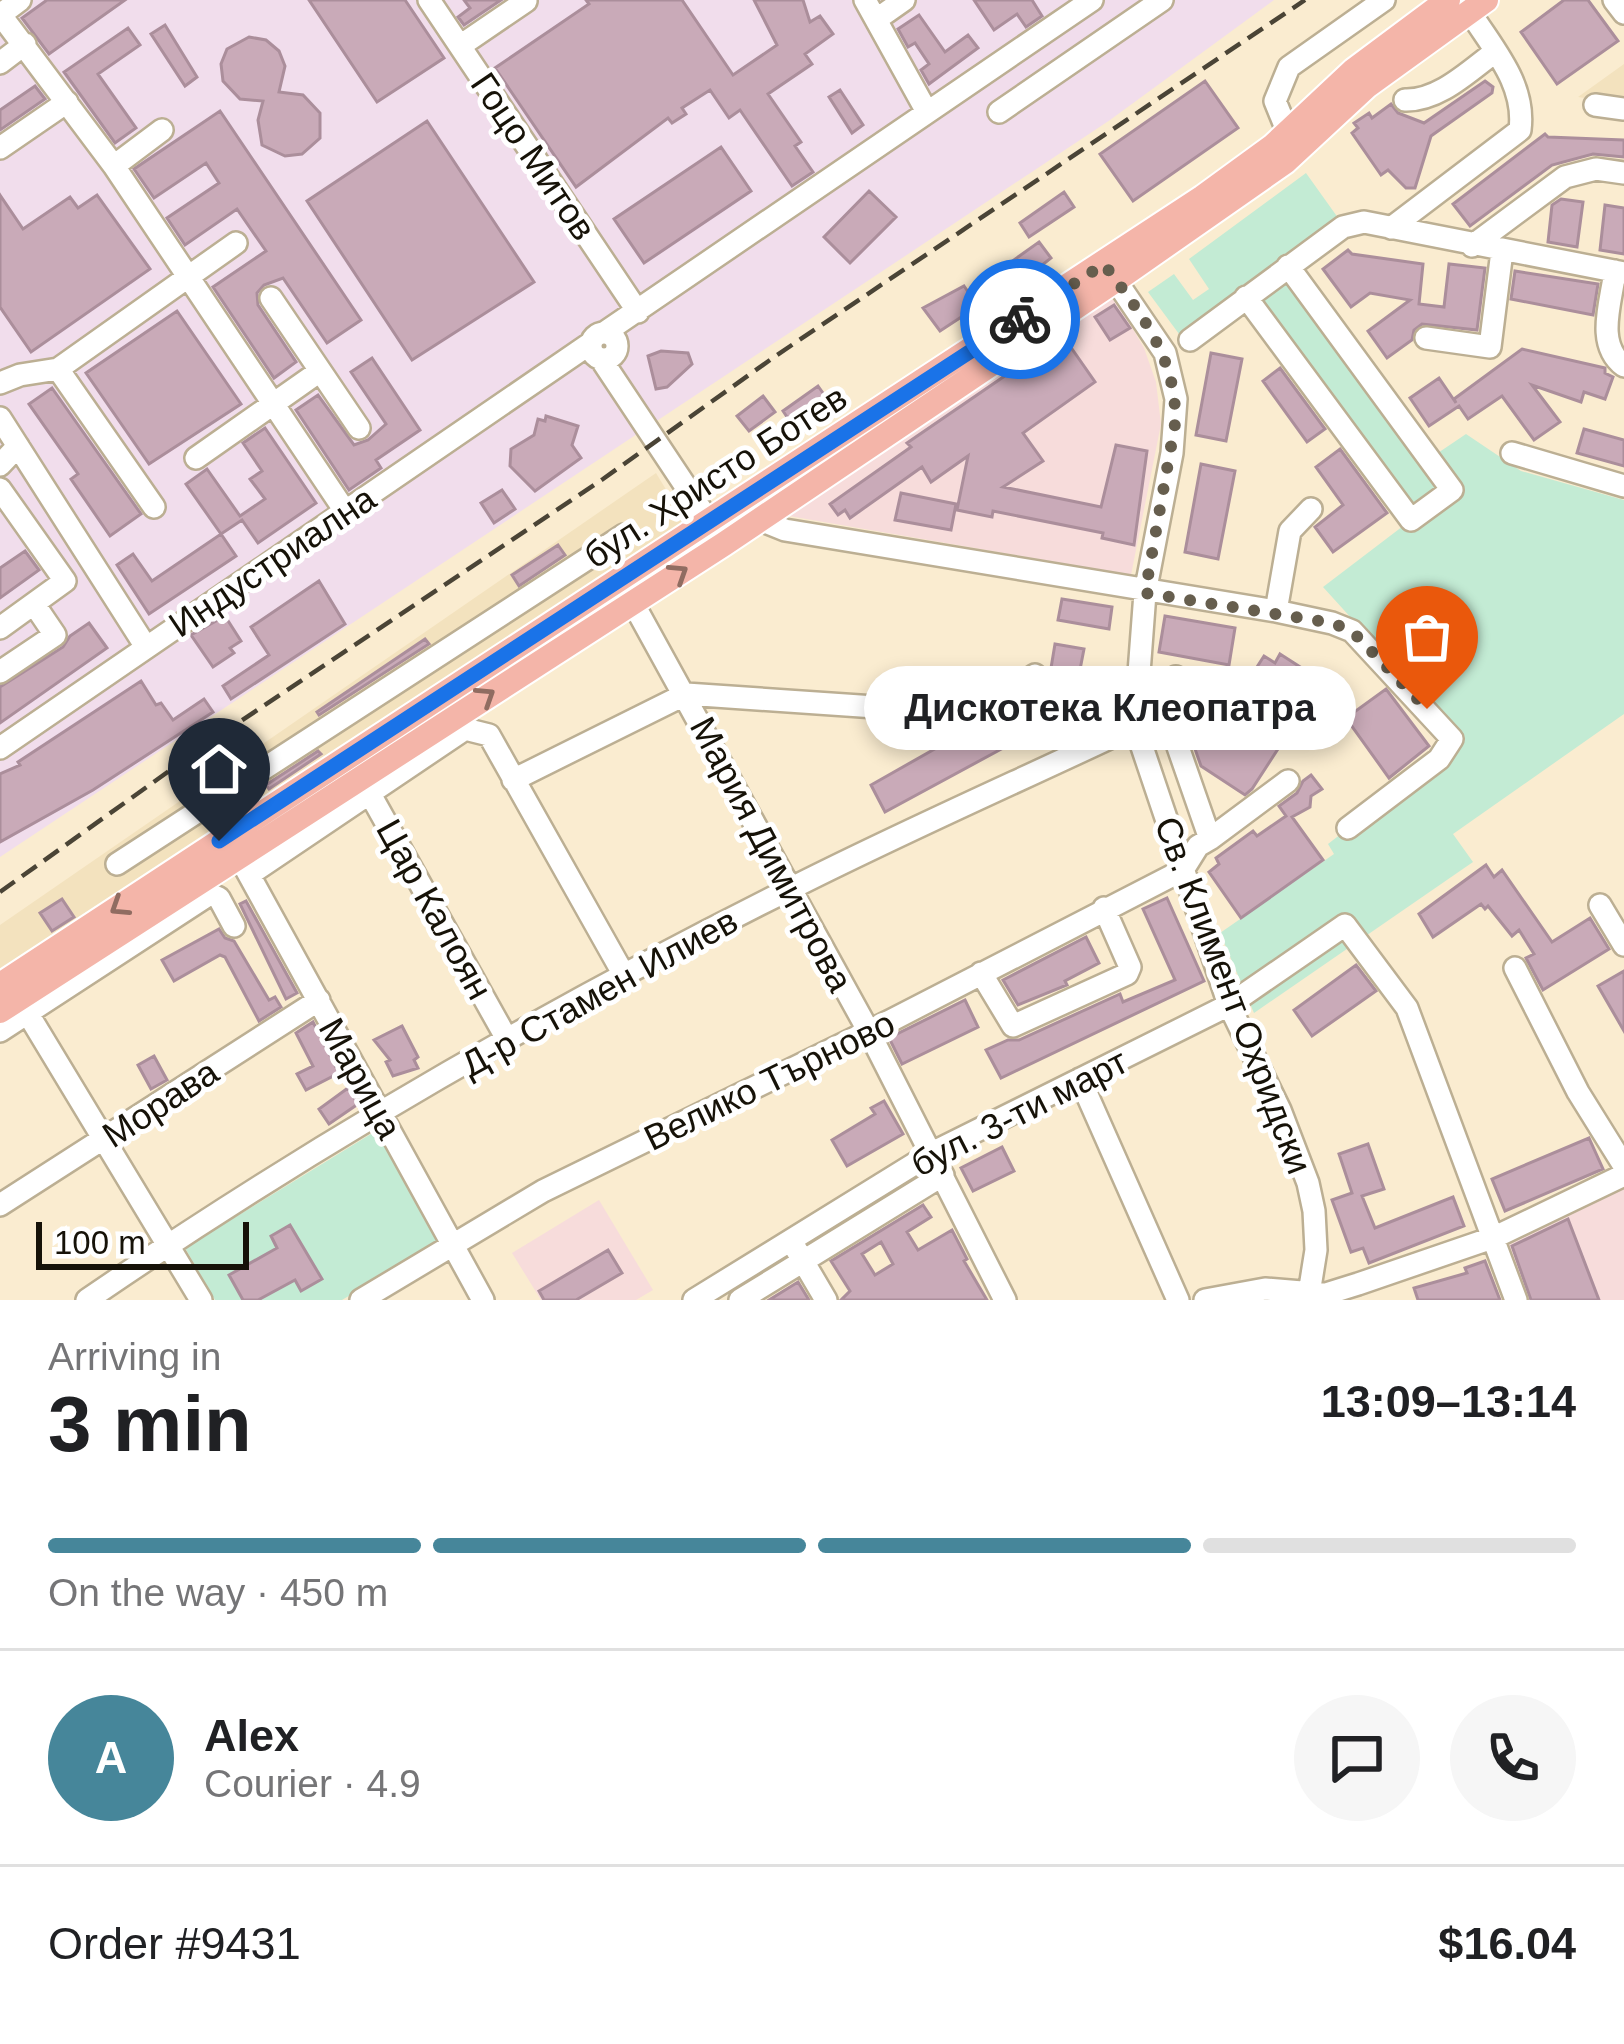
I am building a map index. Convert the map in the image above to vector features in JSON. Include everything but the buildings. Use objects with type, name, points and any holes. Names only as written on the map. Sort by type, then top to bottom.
[{"type":"main road","name":"бул. Христо Ботев","points":[[12,1002],[239,855],[595,598],[717,534],[760,520],[1110,272],[1288,133],[1354,70],[1468,4]]},
{"type":"main road","name":"бул. Христо Ботев","points":[[239,855],[366,786],[633,602],[717,534],[1110,272],[1285,162],[1367,86],[1468,4]]},
{"type":"street","points":[[20,0],[0,14],[114,166],[345,511]]},
{"type":"street","name":"Гоцо Митов","points":[[429,0],[638,312]]},
{"type":"street","points":[[904,0],[871,10],[927,112]]},
{"type":"street","name":"Индустриална","points":[[0,748],[544,375],[604,349],[638,312],[927,112],[1059,9],[1092,0]]},
{"type":"street","points":[[999,112],[1162,0]]},
{"type":"street","points":[[1288,133],[1275,101],[1289,67],[1384,0]]},
{"type":"street","points":[[1614,0],[1624,13]]},
{"type":"street","points":[[460,46],[526,2]]},
{"type":"street","points":[[1391,228],[1520,130],[1523,105],[1468,4]]},
{"type":"street","points":[[0,63],[25,44]]},
{"type":"street","points":[[1405,100],[1420,100],[1442,89],[1495,52]]},
{"type":"street","points":[[0,148],[67,102]]},
{"type":"street","points":[[1595,104],[1624,109]]},
{"type":"street","points":[[114,166],[162,130]]},
{"type":"street","points":[[1472,246],[1565,178],[1596,169],[1624,173]]},
{"type":"street","points":[[1190,340],[1342,226],[1364,222],[1619,272],[1616,330],[1608,349],[1624,366]]},
{"type":"street","points":[[0,383],[58,369],[236,243]]},
{"type":"street","points":[[1426,338],[1490,347],[1502,251]]},
{"type":"street","points":[[1246,297],[1411,520],[1452,490],[1288,266]]},
{"type":"street","name":"Св. Климент Охридски","points":[[1110,272],[1165,353],[1176,399],[1172,453],[1145,593],[1135,726],[1229,1005],[1280,1110],[1308,1183],[1316,1250],[1309,1297]]},
{"type":"street","points":[[271,298],[359,428]]},
{"type":"street","points":[[604,349],[640,419],[717,534]]},
{"type":"street","points":[[58,369],[154,507]]},
{"type":"street","points":[[196,458],[320,371]]},
{"type":"street","points":[[0,418],[146,647]]},
{"type":"street","points":[[0,465],[18,446]]},
{"type":"street","points":[[1512,453],[1624,486]]},
{"type":"street","points":[[0,489],[65,581],[0,628]]},
{"type":"street","points":[[1276,611],[1291,531],[1311,509]]},
{"type":"street","points":[[760,520],[785,530],[1276,611],[1352,631],[1452,739],[1438,759],[1348,828]]},
{"type":"street","points":[[117,864],[624,535]]},
{"type":"street","points":[[576,567],[595,598]]},
{"type":"street","name":"Мария Димитрова","points":[[633,602],[868,1031],[1005,1300]]},
{"type":"street","points":[[0,673],[55,635],[34,604]]},
{"type":"street","points":[[513,780],[686,694],[977,714],[1035,675]]},
{"type":"street","points":[[1176,677],[1178,747],[1210,839]]},
{"type":"street","name":"Д-р Стамен Илиев","points":[[87,1300],[380,1112],[624,975],[789,889],[1135,726]]},
{"type":"street","points":[[366,786],[465,729],[489,735],[624,975]]},
{"type":"street","points":[[1183,870],[1198,847],[1288,781]]},
{"type":"street","name":"Цар Калоян","points":[[366,786],[508,1041]]},
{"type":"street","name":"Марица","points":[[210,804],[484,1300]]},
{"type":"street","name":"Велико Търново","points":[[361,1300],[542,1192],[1183,870]]},
{"type":"street","points":[[0,1031],[12,1002],[210,894],[219,898],[234,926]]},
{"type":"street","points":[[1600,905],[1624,945]]},
{"type":"street","points":[[982,973],[1013,1026],[1127,974],[1130,967],[1104,908]]},
{"type":"street","name":"бул. 3-ти март","points":[[694,1300],[932,1154],[1229,1005],[1345,925],[1407,1008],[1495,1237]]},
{"type":"street","points":[[1515,968],[1578,1092],[1624,1166]]},
{"type":"street","name":"Морава","points":[[0,1205],[319,1000]]},
{"type":"street","points":[[12,1002],[104,1140],[201,1300]]},
{"type":"street","points":[[1080,1079],[1178,1300]]},
{"type":"street","points":[[740,1300],[943,1175]]},
{"type":"street","points":[[1204,1300],[1265,1289],[1309,1297],[1326,1294],[1495,1237],[1624,1175]]},
{"type":"street","points":[[1495,1237],[1516,1300]]},
{"type":"street","points":[[791,1240],[826,1300]]},
{"type":"shaded area","points":[[0,0],[1274,0],[1110,120],[0,857]]},
{"type":"shaded area","points":[[1624,64],[1624,104],[1578,97]]},
{"type":"shaded area","points":[[1098,300],[1116,300],[1144,348],[1156,382],[1161,424],[1131,575],[789,516]]},
{"type":"shaded area","points":[[656,473],[688,526],[0,979],[0,925]]},
{"type":"shaded area","points":[[1624,1178],[1624,1300],[1516,1300],[1495,1237]]},
{"type":"shaded area","points":[[599,1200],[653,1290],[636,1300],[541,1300],[512,1253]]},
{"type":"green space","points":[[1306,173],[1341,222],[1182,338],[1148,292],[1174,274],[1193,300],[1209,289],[1189,259]]},
{"type":"green space","points":[[1287,273],[1429,459],[1466,434],[1521,471],[1624,500],[1624,714],[1453,834],[1473,862],[1254,1013],[1220,933],[1334,854],[1328,844],[1462,740],[1323,587],[1411,520],[1252,298]]},
{"type":"green space","points":[[379,1129],[441,1241],[342,1300],[215,1300],[185,1248]]},
{"type":"railway","points":[[0,892],[211,741],[1305,0]]},
{"type":"way so far","points":[[1020,319],[1104,264],[1165,353],[1176,399],[1175,424],[1145,593],[1276,611],[1352,631],[1427,709]]},
{"type":"place","name":"Дискотека Клеопатра","points":[[1427,709]]},
{"type":"route","points":[[219,841],[1020,319]]}]
